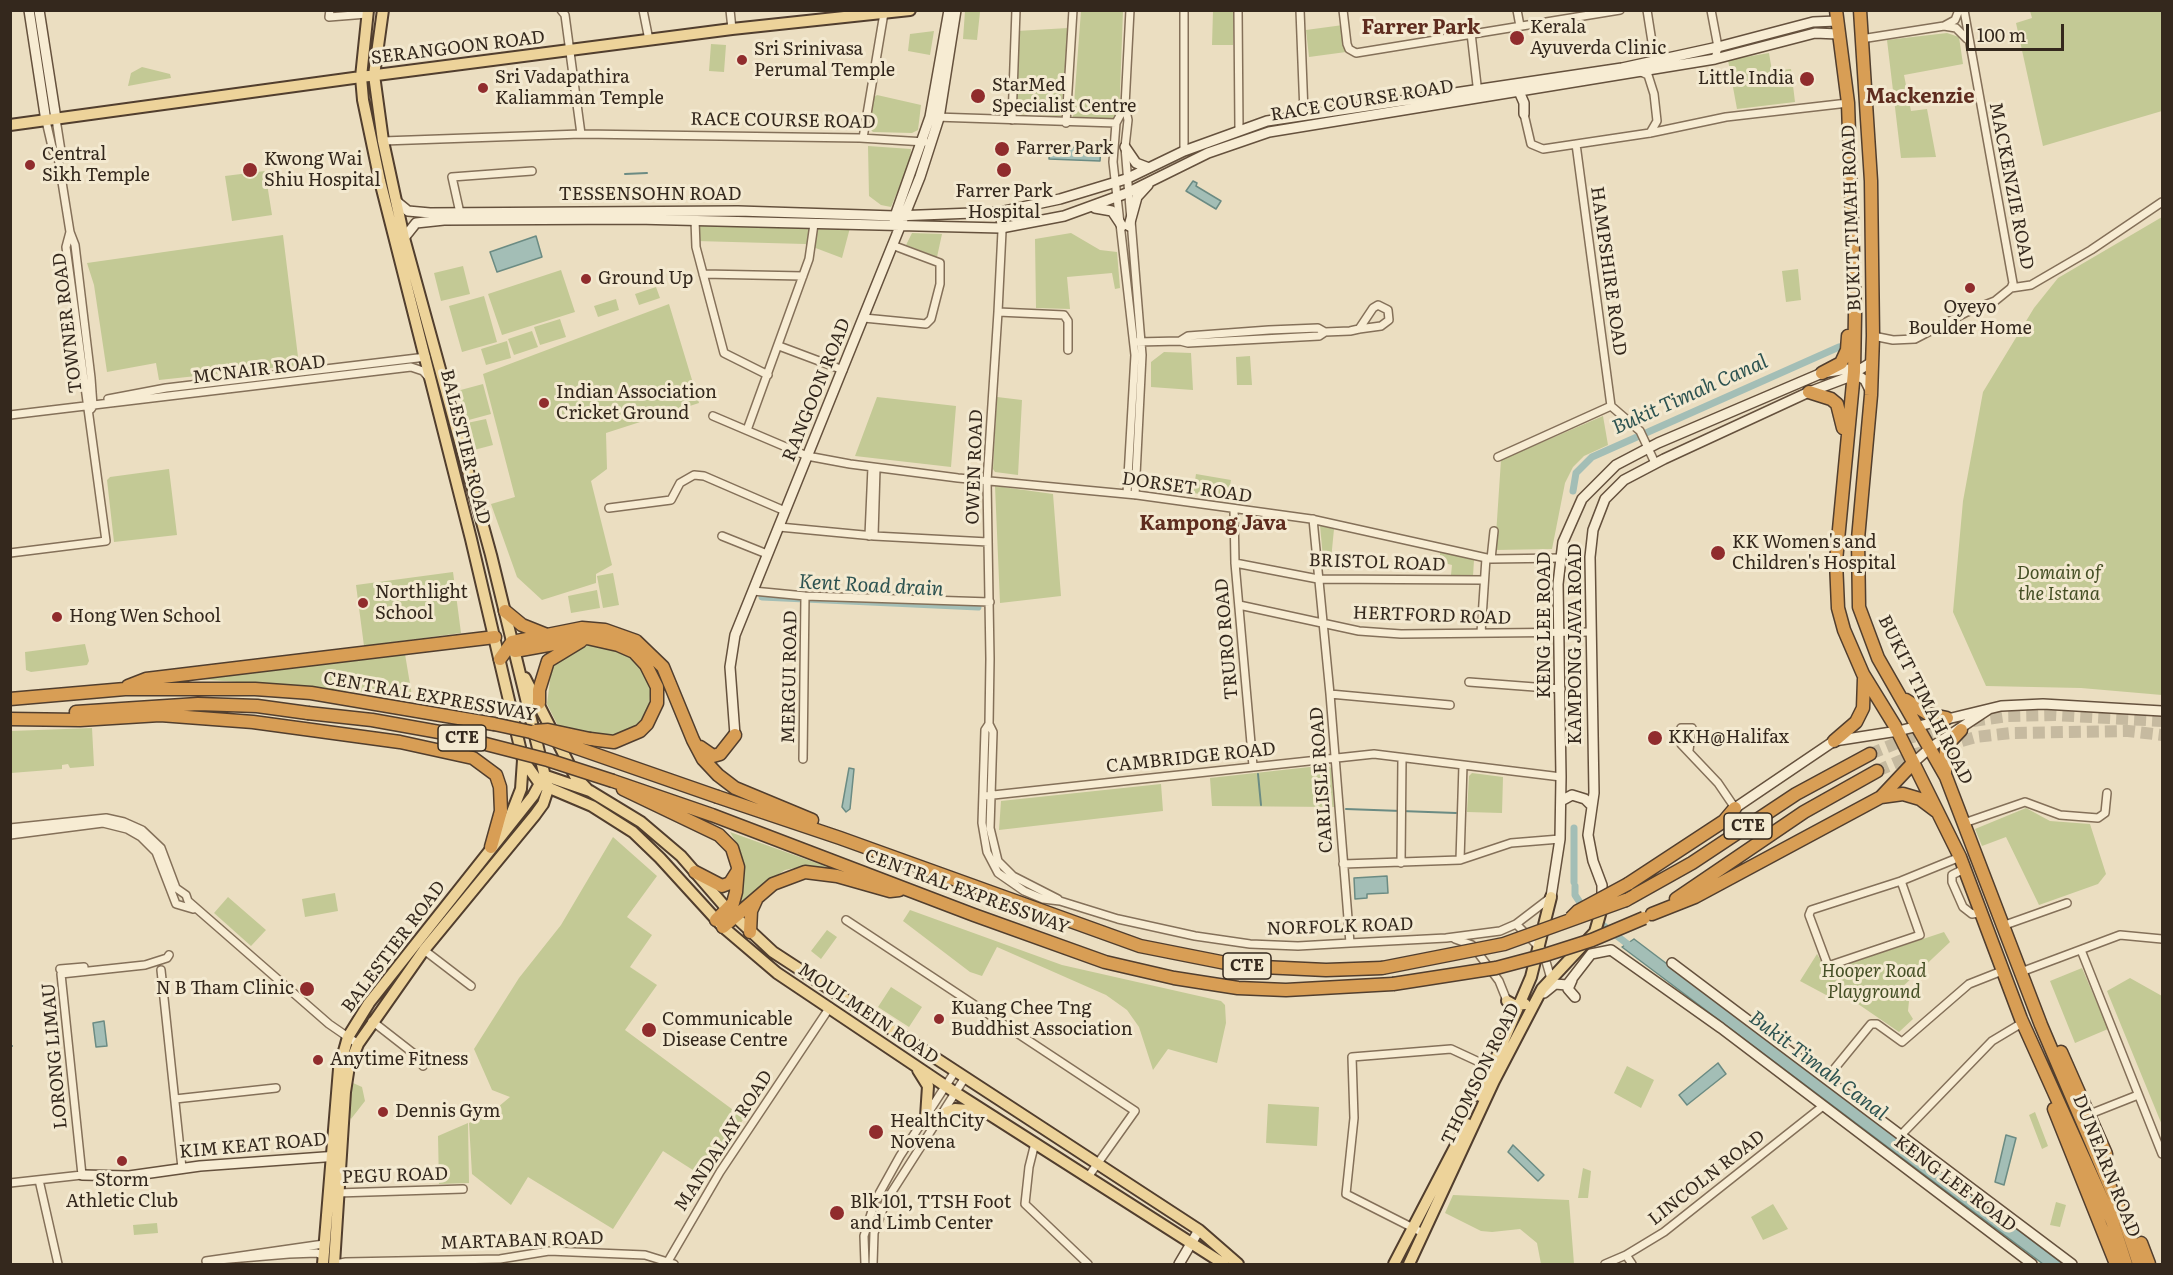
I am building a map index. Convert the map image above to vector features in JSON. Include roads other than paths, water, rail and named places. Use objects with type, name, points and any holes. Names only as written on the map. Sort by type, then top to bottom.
[{"type":"highway","name":"BUKIT TIMAH ROAD","points":[[1860,10],[1871,182],[1873,336],[1871,395],[1858,539],[1859,607],[1868,636],[1946,777],[2005,925],[2021,972],[2125,1222],[2139,1264]]},
{"type":"highway","name":"BUKIT TIMAH ROAD","points":[[1837,22],[1848,103],[1855,314],[1854,372],[1836,561],[1836,593],[1844,630],[1863,674],[1898,731],[1939,813],[1962,863],[2021,1021],[2051,1081]]},
{"type":"highway","points":[[1822,373],[1841,363],[1847,350],[1849,306],[1844,250],[1851,236]]},
{"type":"highway","points":[[1809,392],[1831,399],[1837,404],[1841,414],[1846,450]]},
{"type":"highway","points":[[1848,429],[1857,420],[1869,419]]},
{"type":"highway","points":[[505,611],[522,625],[548,635]]},
{"type":"highway","points":[[500,659],[514,646],[548,635],[582,628],[605,630],[636,641],[663,667],[703,759],[735,788],[882,848],[892,857]]},
{"type":"highway","points":[[125,689],[133,682],[146,679],[495,637]]},
{"type":"highway","points":[[514,646],[587,638],[618,645],[634,652],[650,670],[657,687],[653,715],[640,731],[614,742],[602,742],[548,730],[531,732]]},
{"type":"highway","points":[[539,703],[539,690],[548,661],[587,638]]},
{"type":"highway","points":[[1834,741],[1856,722],[1863,708],[1865,697],[1863,674]]},
{"type":"highway","name":"CENTRAL EXPRESSWAY","points":[[10,699],[125,689],[197,687],[311,693],[531,732],[892,857],[1114,939],[1180,956],[1241,966],[1289,969],[1382,968],[1504,944],[1569,922],[1626,900],[1665,880],[1796,794],[1870,754]]},
{"type":"highway","points":[[1900,695],[1921,711],[1947,718]]},
{"type":"highway","name":"CENTRAL EXPRESSWAY","points":[[10,719],[198,704],[256,706],[372,720],[439,732],[548,760],[712,815],[905,889],[1106,962],[1174,978],[1238,988],[1286,990],[1393,984],[1496,968],[1592,940],[1648,916],[1804,812],[1877,771]]},
{"type":"highway","points":[[10,719],[80,720],[160,715],[230,720],[400,742],[473,758],[486,765],[496,775],[500,787],[501,811],[495,843]]},
{"type":"highway","points":[[1946,777],[1946,746],[1961,730]]},
{"type":"highway","points":[[693,740],[712,756],[726,749],[735,735]]},
{"type":"highway","points":[[1648,916],[1695,897],[1881,797],[1913,763]]},
{"type":"highway","points":[[613,781],[631,794],[726,841],[738,867],[735,898],[731,912]]},
{"type":"highway","points":[[1881,797],[1903,794],[1920,799],[1939,813]]},
{"type":"highway","points":[[1569,922],[1575,913],[1628,884],[1724,820],[1735,808]]},
{"type":"highway","points":[[695,872],[722,886],[733,880],[738,867]]},
{"type":"highway","points":[[720,924],[731,912],[773,884],[805,873],[837,876],[890,891],[905,889]]},
{"type":"highway","points":[[750,932],[751,911],[759,894]]},
{"type":"highway","points":[[2030,993],[2069,1067],[2090,1114],[2149,1264]]},
{"type":"highway","points":[[2021,1021],[2116,1264]]},
{"type":"highway","name":"DUNEARN ROAD","points":[[2051,1081],[2112,1221],[2126,1264]]},
{"type":"main road","name":"BALESTIER ROAD","points":[[336,1156],[349,1066],[358,1044],[424,950],[543,804],[544,783],[514,646],[404,238],[383,141],[374,75],[383,10]]},
{"type":"main road","name":"SERANGOON ROAD","points":[[10,125],[374,75],[571,51],[823,15],[910,10]]},
{"type":"main road","name":"BALESTIER ROAD","points":[[368,12],[361,77],[380,181],[426,357],[523,760],[521,789],[507,825]]},
{"type":"main road","points":[[520,670],[575,776],[590,791]]},
{"type":"main road","points":[[523,760],[544,783]]},
{"type":"main road","name":"BALESTIER ROAD","points":[[324,1260],[324,1244],[333,1193],[336,1156],[339,1069],[348,1037],[369,1003],[507,825],[544,783]]},
{"type":"main road","name":"MOULMEIN ROAD","points":[[544,783],[590,791],[641,822],[695,872],[750,932],[791,965],[1199,1230],[1238,1264]]},
{"type":"main road","name":"MOULMEIN ROAD","points":[[544,783],[592,807],[633,832],[720,924],[762,963],[951,1090],[1224,1264]]},
{"type":"main road","points":[[495,843],[510,845]]},
{"type":"main road","name":"THOMSON ROAD","points":[[1409,1264],[1418,1231],[1514,1020],[1531,977],[1551,897]]},
{"type":"main road","name":"THOMSON ROAD","points":[[1394,1264],[1418,1231],[1535,1003],[1551,979],[1595,932],[1600,914]]},
{"type":"main road","points":[[1507,1001],[1520,1005],[1535,1003]]},
{"type":"main road","points":[[1507,1001],[1514,1020]]},
{"type":"main road","points":[[907,1059],[928,1086],[931,1119],[955,1109],[986,1112]]},
{"type":"main road","name":"BALESTIER ROAD","points":[[333,1193],[335,1264]]},
{"type":"street","points":[[29,10],[51,120]]},
{"type":"street","points":[[39,10],[51,120]]},
{"type":"street","points":[[330,10],[329,17],[368,12]]},
{"type":"street","points":[[643,10],[649,40]]},
{"type":"street","points":[[730,10],[732,29]]},
{"type":"street","points":[[935,117],[949,10]]},
{"type":"street","points":[[864,318],[928,323],[940,284],[940,263],[893,241],[896,226],[935,117],[957,10]]},
{"type":"street","points":[[1012,120],[1016,10]]},
{"type":"street","points":[[1066,123],[1073,10]]},
{"type":"street","points":[[1130,10],[1125,106],[1128,120],[1125,147],[1127,193],[1125,226],[1137,342],[1131,495]]},
{"type":"street","points":[[1184,10],[1184,152]]},
{"type":"street","points":[[1238,10],[1239,129]]},
{"type":"street","points":[[1300,10],[1304,113]]},
{"type":"street","points":[[1342,10],[1347,44],[1352,53],[1620,10]]},
{"type":"street","points":[[1517,10],[1520,26]]},
{"type":"street","points":[[1647,10],[1658,65]]},
{"type":"street","points":[[1711,10],[1718,47],[1715,59]]},
{"type":"street","points":[[1944,26],[1955,20],[1959,10]]},
{"type":"street","name":"MACKENZIE ROAD","points":[[1873,336],[1893,340],[1916,339],[1967,312],[1995,301],[2011,288],[2014,278],[1964,10]]},
{"type":"street","points":[[565,12],[580,134]]},
{"type":"street","points":[[863,138],[884,13]]},
{"type":"street","name":"RACE COURSE ROAD","points":[[1521,92],[1641,72],[1718,47],[1815,33],[1837,22]]},
{"type":"street","points":[[1861,39],[1944,26],[1956,28],[1969,41]]},
{"type":"street","points":[[1471,33],[1478,94]]},
{"type":"street","name":"RACE COURSE ROAD","points":[[896,226],[1001,228],[1065,216],[1127,193],[1208,153],[1269,132],[1478,94],[1658,65],[1715,59],[1777,37]]},
{"type":"street","points":[[1641,72],[1648,75],[1654,94],[1657,121],[1650,133]]},
{"type":"street","points":[[1524,103],[1541,88]]},
{"type":"street","points":[[1505,90],[1521,92],[1528,138],[1534,147],[1543,149],[1650,133],[1726,117],[1848,103]]},
{"type":"street","points":[[1505,90],[1519,104],[1524,114]]},
{"type":"street","name":"RACE COURSE ROAD","points":[[900,216],[999,212],[1060,199],[1126,179],[1239,129],[1304,113],[1478,94]]},
{"type":"street","points":[[1125,106],[1116,123],[1114,182],[1125,226]]},
{"type":"street","points":[[935,117],[1116,123]]},
{"type":"street","name":"TOWNER ROAD","points":[[10,553],[106,541],[89,405],[75,245],[70,232],[58,157],[61,151],[51,120]]},
{"type":"street","name":"RACE COURSE ROAD","points":[[383,141],[580,134],[863,138],[926,142]]},
{"type":"street","name":"HAMPSHIRE ROAD","points":[[1576,144],[1611,406]]},
{"type":"street","points":[[1125,147],[1136,163],[1149,168]]},
{"type":"street","points":[[460,213],[452,177],[532,171]]},
{"type":"street","points":[[1125,226],[1137,197],[1156,178]]},
{"type":"street","name":"TESSENSOHN ROAD","points":[[397,202],[414,212],[738,211],[900,216]]},
{"type":"street","points":[[2011,288],[2031,285],[2091,250],[2163,202]]},
{"type":"street","points":[[1086,208],[1103,208],[1112,211],[1125,226]]},
{"type":"street","name":"OWEN ROAD","points":[[999,212],[1001,228],[998,312],[987,481],[990,602],[989,724],[985,730],[987,795],[982,829],[992,865],[1010,883],[1043,899],[1060,901]]},
{"type":"street","points":[[695,220],[696,247],[724,353],[768,375]]},
{"type":"street","name":"TESSENSOHN ROAD","points":[[404,238],[411,227],[423,221],[695,220],[896,226]]},
{"type":"street","points":[[747,430],[809,259],[814,224]]},
{"type":"street","name":"RANGOON ROAD","points":[[735,735],[730,657],[735,635],[893,241]]},
{"type":"street","points":[[703,274],[803,276]]},
{"type":"street","points":[[1137,342],[1180,341],[1188,343],[1319,336],[1325,332],[1359,329],[1386,323],[1389,320],[1388,310],[1378,305],[1373,308],[1359,329]]},
{"type":"street","points":[[998,312],[1064,315],[1068,321],[1068,350]]},
{"type":"street","points":[[779,346],[843,370]]},
{"type":"street","name":"MCNAIR ROAD","points":[[89,405],[166,388],[426,357]]},
{"type":"street","name":"KAMPONG JAVA ROAD","points":[[1600,914],[1602,885],[1593,861],[1588,835],[1594,793],[1590,632],[1591,539],[1605,499],[1624,480],[1655,463],[1809,392],[1846,378],[1872,362]]},
{"type":"street","name":"MCNAIR ROAD","points":[[10,415],[411,367],[423,371],[432,382]]},
{"type":"street","name":"KENG LEE ROAD","points":[[1551,897],[1560,840],[1562,777],[1560,558],[1569,526],[1584,497],[1616,465],[1646,445],[1822,373],[1846,369],[1854,372]]},
{"type":"street","points":[[1854,372],[1868,383],[1871,395]]},
{"type":"street","points":[[1498,457],[1611,406],[1640,431],[1655,463]]},
{"type":"street","name":"DORSET ROAD","points":[[713,416],[807,456],[874,468],[1131,495],[1313,519],[1488,558],[1560,558]]},
{"type":"street","points":[[871,536],[874,468]]},
{"type":"street","points":[[609,508],[671,500],[680,483],[694,475],[704,476],[785,511]]},
{"type":"street","points":[[1584,497],[1594,500],[1601,509]]},
{"type":"street","name":"TRURO ROAD","points":[[1234,510],[1235,562],[1253,766]]},
{"type":"street","name":"CARLISLE ROAD","points":[[1313,519],[1350,943]]},
{"type":"street","points":[[779,527],[871,536],[988,542]]},
{"type":"street","points":[[1481,633],[1483,580],[1494,531]]},
{"type":"street","points":[[722,536],[767,554]]},
{"type":"street","name":"BRISTOL ROAD","points":[[1235,562],[1318,579],[1483,580]]},
{"type":"street","points":[[753,591],[806,598],[990,602]]},
{"type":"street","name":"MERGUI ROAD","points":[[804,759],[806,598]]},
{"type":"street","name":"HERTFORD ROAD","points":[[1239,605],[1359,631],[1401,634],[1590,632]]},
{"type":"street","points":[[1469,682],[1561,689]]},
{"type":"street","name":"CARLISLE ROAD","points":[[1330,694],[1450,705]]},
{"type":"street","points":[[1689,750],[1718,783],[1735,808],[1834,741],[1898,731],[1991,708],[2043,704],[2163,711]]},
{"type":"street","points":[[1913,763],[1930,748],[1961,730],[1991,708]]},
{"type":"street","name":"CAMBRIDGE ROAD","points":[[987,795],[1374,754],[1562,777]]},
{"type":"street","points":[[1401,863],[1402,758]]},
{"type":"street","points":[[1463,765],[1460,860],[1510,843],[1560,840]]},
{"type":"street","points":[[1964,823],[2025,802],[2060,815],[2098,818],[2104,813],[2107,793]]},
{"type":"street","points":[[1561,801],[1572,795],[1586,799],[1592,806]]},
{"type":"street","points":[[10,828],[106,818],[133,825],[148,834],[161,848],[179,896],[178,906],[187,903]]},
{"type":"street","points":[[10,835],[103,824],[127,829],[141,837],[156,852],[179,896],[358,1044]]},
{"type":"street","name":"CARLISLE ROAD","points":[[1343,864],[1460,860]]},
{"type":"street","points":[[1901,880],[1920,935],[1828,966],[1809,912],[1901,880],[1962,863]]},
{"type":"street","name":"NORFOLK ROAD","points":[[1060,901],[1118,919],[1217,939],[1298,946],[1446,938],[1500,931],[1516,924],[1551,897]]},
{"type":"street","points":[[2005,925],[2067,903]]},
{"type":"street","points":[[846,920],[1135,1111],[1088,1177]]},
{"type":"street","points":[[1516,924],[1543,951],[1551,979]]},
{"type":"street","points":[[2021,972],[2120,935],[2163,939]]},
{"type":"street","name":"NORFOLK ROAD","points":[[1446,938],[1463,940],[1472,945],[1499,981],[1507,1001]]},
{"type":"street","name":"BALESTIER ROAD","points":[[424,950],[471,986]]},
{"type":"street","name":"KENG LEE ROAD","points":[[1535,1003],[1552,986],[1565,986],[1572,980],[1591,954],[1611,950],[2032,1264]]},
{"type":"street","points":[[2081,950],[2163,1154]]},
{"type":"street","name":"LORONG LIMAU","points":[[169,955],[167,958],[145,965],[61,972],[145,961],[169,955]]},
{"type":"street","points":[[1672,963],[2072,1264]]},
{"type":"street","points":[[161,970],[182,1168]]},
{"type":"street","points":[[1826,1079],[1873,1022],[1902,1042],[1969,984],[2002,971]]},
{"type":"street","name":"LORONG LIMAU","points":[[61,972],[82,1175]]},
{"type":"street","points":[[1572,980],[1568,989],[1575,997]]},
{"type":"street","name":"MANDALAY ROAD","points":[[668,1264],[720,1172],[830,1007]]},
{"type":"street","points":[[1901,1135],[1992,1041],[2021,1021]]},
{"type":"street","points":[[371,1023],[422,1060],[423,1066],[371,1023]]},
{"type":"street","points":[[1418,1231],[1346,1194],[1354,1118],[1352,1057],[1451,1049],[1492,1068]]},
{"type":"street","points":[[873,1264],[872,1243],[879,1217],[931,1119],[951,1090],[954,1073]]},
{"type":"street","points":[[865,1264],[864,1236],[874,1203],[900,1156],[931,1119],[951,1090],[964,1079]]},
{"type":"street","points":[[175,1099],[276,1089]]},
{"type":"street","points":[[2090,1114],[2138,1095]]},
{"type":"street","name":"LINCOLN ROAD","points":[[1605,1264],[1626,1256],[1664,1232],[1823,1106]]},
{"type":"street","points":[[1035,1143],[1029,1167],[1025,1204],[1087,1264]]},
{"type":"street","name":"KIM KEAT ROAD","points":[[10,1184],[82,1175],[122,1174],[128,1170],[336,1156]]},
{"type":"street","points":[[39,1180],[58,1264]]},
{"type":"street","name":"PEGU ROAD","points":[[333,1193],[463,1189]]},
{"type":"street","points":[[1178,1264],[1190,1241],[1199,1230]]},
{"type":"street","name":"BALESTIER ROAD","points":[[324,1244],[206,1261],[317,1252],[324,1260]]},
{"type":"street","name":"MARTABAN ROAD","points":[[335,1264],[346,1262],[500,1262],[549,1251],[651,1256],[668,1264]]},
{"type":"street","points":[[1626,1256],[1632,1264]]},
{"type":"water","points":[[1050,147],[1101,148],[1100,161],[1049,159]]},
{"type":"water","points":[[1193,181],[1197,183],[1196,186],[1221,201],[1216,209],[1186,191]]},
{"type":"water","points":[[536,236],[542,257],[497,272],[490,252]]},
{"type":"water","points":[[849,768],[854,769],[850,809],[846,812],[842,807]]},
{"type":"water","points":[[1387,876],[1388,893],[1367,894],[1367,898],[1355,899],[1354,878]]},
{"type":"water","points":[[1634,939],[2063,1264],[2043,1264],[1622,947]]},
{"type":"water","points":[[104,1021],[107,1046],[96,1047],[93,1023]]},
{"type":"water","points":[[1718,1063],[1726,1074],[1687,1105],[1679,1095]]},
{"type":"water","points":[[2006,1135],[2016,1138],[2004,1185],[1995,1182]]},
{"type":"water","points":[[1513,1145],[1544,1175],[1538,1181],[1508,1152]]},
{"type":"waterway","points":[[625,174],[647,173]]},
{"type":"waterway","name":"Bukit Timah Canal","points":[[1573,491],[1576,473],[1592,457],[1839,347]]},
{"type":"waterway","name":"Kent Road drain","points":[[762,597],[978,607]]},
{"type":"waterway","points":[[1258,774],[1261,805]]},
{"type":"waterway","points":[[1346,809],[1456,813]]},
{"type":"waterway","name":"Bukit Timah Canal","points":[[1574,828],[1574,882]]},
{"type":"waterway","name":"Bukit Timah Canal","points":[[1575,886],[1575,895],[1585,910]]},
{"type":"waterway","name":"Bukit Timah Canal","points":[[1595,919],[1634,949]]},
{"type":"tunnel","points":[[1870,754],[1909,738],[1973,721],[2008,716],[2055,715],[2162,721]]},
{"type":"tunnel","points":[[1877,771],[1916,754],[1976,737],[2011,733],[2128,731],[2162,735]]},
{"type":"place","name":"Kerala Ayuverda Clinic","points":[[1517,38]]},
{"type":"place","name":"Sri Srinivasa Perumal Temple","points":[[742,60]]},
{"type":"place","name":"Little India","points":[[1807,79]]},
{"type":"place","name":"Sri Vadapathira Kaliamman Temple","points":[[483,88]]},
{"type":"place","name":"StarMed Specialist Centre","points":[[978,96]]},
{"type":"place","name":"Farrer Park","points":[[1002,149]]},
{"type":"place","name":"Central Sikh Temple","points":[[30,165]]},
{"type":"place","name":"Kwong Wai Shiu Hospital","points":[[250,170]]},
{"type":"place","name":"Farrer Park Hospital","points":[[1004,170]]},
{"type":"place","name":"Ground Up","points":[[586,279]]},
{"type":"place","name":"Oyeyo Boulder Home","points":[[1970,288]]},
{"type":"place","name":"Indian Association Cricket Ground","points":[[544,403]]},
{"type":"place","name":"KK Women's and Children's Hospital","points":[[1718,553]]},
{"type":"place","name":"Northlight School","points":[[363,603]]},
{"type":"place","name":"Hong Wen School","points":[[57,617]]},
{"type":"place","name":"KKH@Halifax","points":[[1655,738]]},
{"type":"place","name":"N B Tham Clinic","points":[[307,989]]},
{"type":"place","name":"Kuang Chee Tng Buddhist Association","points":[[939,1019]]},
{"type":"place","name":"Communicable Disease Centre","points":[[649,1030]]},
{"type":"place","name":"Anytime Fitness","points":[[318,1060]]},
{"type":"place","name":"Dennis Gym","points":[[383,1112]]},
{"type":"place","name":"HealthCity Novena","points":[[876,1132]]},
{"type":"place","name":"Storm Athletic Club","points":[[122,1161]]},
{"type":"place","name":"Blk 101, TTSH Foot and Limb Center","points":[[837,1213]]},
{"type":"district","name":"Farrer Park","points":[[1421,28]]},
{"type":"district","name":"Mackenzie","points":[[1920,97]]},
{"type":"district","name":"Kampong Java","points":[[1213,524]]},
{"type":"park label","name":"Domain of the Istana","points":[[2059,584]]},
{"type":"park label","name":"Hooper Road Playground","points":[[1874,982]]}]
